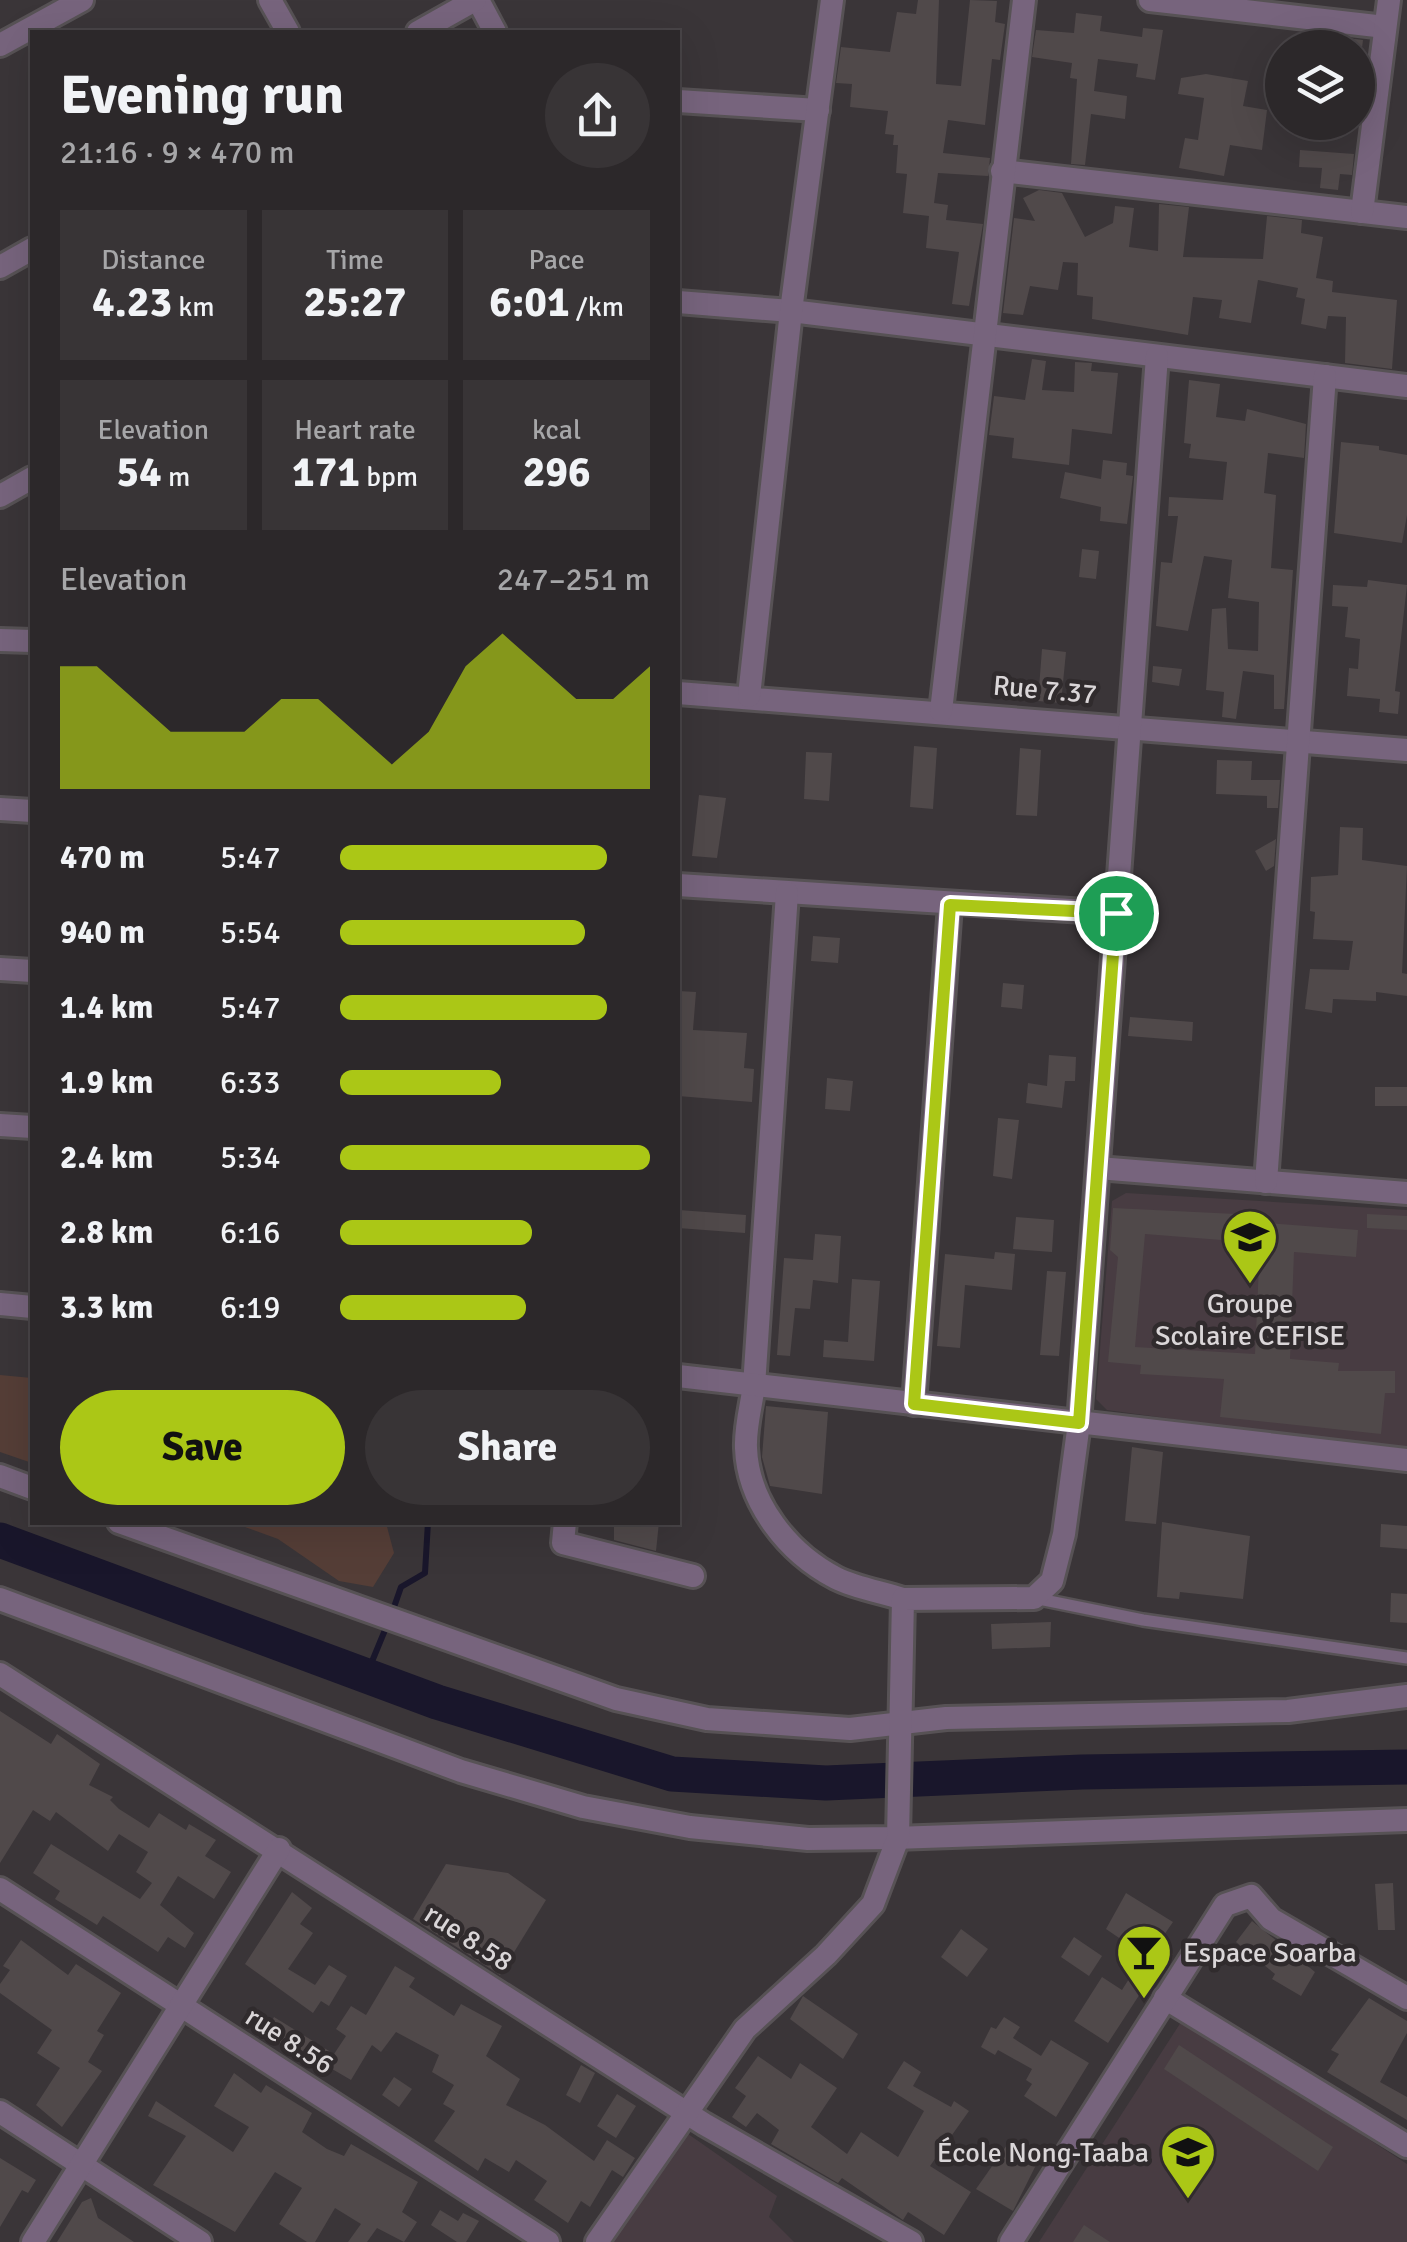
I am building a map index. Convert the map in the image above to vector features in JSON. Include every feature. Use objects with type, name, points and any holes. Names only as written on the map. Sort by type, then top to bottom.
[{"type":"street","points":[[0,45],[82,0]]},
{"type":"street","points":[[270,0],[287,30]]},
{"type":"street","points":[[422,30],[476,0],[495,30]]},
{"type":"street","points":[[750,696],[791,311],[832,0]]},
{"type":"street","points":[[941,711],[981,334],[1024,0]]},
{"type":"street","points":[[1150,0],[1386,28]]},
{"type":"street","points":[[1362,212],[1389,0]]},
{"type":"street","points":[[680,101],[818,110]]},
{"type":"street","points":[[1002,171],[1407,217]]},
{"type":"street","points":[[0,267],[30,251]]},
{"type":"street","points":[[680,302],[791,311],[1407,386]]},
{"type":"street","points":[[786,893],[754,1386],[746,1444],[749,1474],[759,1501],[790,1546],[837,1579],[904,1598],[1034,1598],[1052,1582],[1064,1534],[1079,1423],[1157,356]]},
{"type":"street","points":[[1266,1182],[1324,376]]},
{"type":"street","points":[[0,496],[30,479]]},
{"type":"street","points":[[0,640],[30,642]]},
{"type":"street","name":"Rue 7.37","points":[[680,694],[750,696],[1407,750]]},
{"type":"street","points":[[0,808],[30,811]]},
{"type":"street","points":[[680,884],[1116,913]]},
{"type":"street","points":[[914,1404],[950,905]]},
{"type":"street","points":[[0,969],[30,971]]},
{"type":"street","points":[[0,1125],[30,1127]]},
{"type":"street","points":[[1098,1168],[1407,1192]]},
{"type":"street","points":[[0,1304],[30,1307]]},
{"type":"street","points":[[680,1376],[1407,1460]]},
{"type":"street","points":[[0,1476],[30,1487]]},
{"type":"street","points":[[127,1525],[616,1700],[706,1719],[850,1730],[946,1718],[1288,1711],[1407,1696]]},
{"type":"street","points":[[566,1525],[563,1543],[693,1576]]},
{"type":"street","points":[[597,2242],[745,2029],[826,1955],[873,1904],[898,1838],[904,1598]]},
{"type":"street","points":[[0,1599],[461,1771],[583,1807],[710,1829],[808,1839],[898,1838],[1407,1820]]},
{"type":"street","name":"rue 8.58","points":[[0,1674],[686,2112],[911,2242]]},
{"type":"street","points":[[33,2242],[278,1849]]},
{"type":"street","name":"rue 8.56","points":[[0,1889],[548,2242]]},
{"type":"street","points":[[1010,2242],[1226,1905],[1251,1896],[1271,1919],[1407,1998]]},
{"type":"street","points":[[1165,1998],[1407,2146]]},
{"type":"street","points":[[0,2112],[200,2242]]},
{"type":"lane","points":[[1034,1598],[1143,1620],[1407,1658]]},
{"type":"shaded area","points":[[1126,1193],[1407,1210],[1407,1451],[1107,1410],[1096,1399],[1112,1201]]},
{"type":"shaded area","points":[[0,1375],[30,1378],[30,1462],[0,1452]]},
{"type":"shaded area","points":[[240,1525],[387,1525],[394,1553],[373,1587],[339,1581],[278,1539]]},
{"type":"shaded area","name":"École Nong-Taaba","points":[[1183,2019],[1407,2164],[1407,2242],[1039,2242]]},
{"type":"shaded area","points":[[681,2129],[777,2196],[769,2217],[794,2242],[609,2242]]},
{"type":"building","points":[[918,0],[939,0],[936,84],[961,86],[970,0],[997,1],[995,22],[1005,24],[1000,60],[992,59],[985,125],[948,120],[943,153],[990,158],[988,176],[938,173],[934,203],[948,205],[946,220],[983,224],[969,306],[952,304],[959,252],[926,248],[929,216],[903,213],[907,174],[896,173],[898,145],[893,145],[894,135],[885,134],[888,111],[850,107],[852,84],[836,83],[841,47],[890,52],[897,12],[916,14]]},
{"type":"building","points":[[1076,13],[1102,16],[1100,31],[1142,37],[1143,28],[1163,30],[1155,80],[1136,77],[1138,64],[1098,59],[1094,91],[1127,96],[1125,119],[1091,114],[1085,165],[1071,164],[1077,79],[1070,78],[1072,63],[1032,57],[1036,30],[1074,33]]},
{"type":"building","points":[[1206,74],[1248,81],[1243,106],[1265,110],[1262,150],[1230,145],[1224,176],[1179,168],[1185,138],[1198,140],[1204,98],[1178,94],[1181,78]]},
{"type":"building","points":[[1300,150],[1354,154],[1352,175],[1340,174],[1338,190],[1320,188],[1322,168],[1299,167]]},
{"type":"building","points":[[1039,190],[1062,193],[1085,237],[1113,223],[1115,206],[1134,208],[1129,247],[1158,251],[1159,204],[1189,207],[1183,257],[1263,259],[1267,216],[1302,220],[1301,233],[1323,237],[1316,278],[1333,281],[1332,292],[1397,300],[1392,369],[1345,363],[1346,317],[1328,316],[1326,329],[1301,324],[1305,299],[1296,297],[1298,288],[1258,280],[1251,323],[1219,318],[1222,300],[1193,297],[1188,335],[1092,319],[1093,297],[1077,295],[1078,263],[1063,262],[1058,290],[1030,286],[1023,315],[1003,313],[1014,218],[1035,221],[1023,198]]},
{"type":"building","points":[[1032,359],[1046,361],[1042,390],[1074,392],[1075,362],[1092,363],[1091,371],[1118,373],[1112,434],[1072,429],[1069,465],[1012,458],[1014,438],[989,435],[994,396],[1025,400]]},
{"type":"building","points":[[1189,380],[1220,384],[1216,417],[1245,421],[1247,409],[1306,424],[1304,458],[1268,453],[1264,493],[1276,495],[1271,568],[1293,570],[1284,709],[1274,709],[1274,675],[1243,671],[1236,719],[1222,717],[1224,692],[1206,690],[1212,609],[1226,608],[1228,649],[1258,651],[1259,602],[1228,598],[1232,560],[1204,556],[1188,631],[1156,626],[1161,562],[1172,563],[1178,516],[1168,516],[1169,497],[1223,500],[1227,462],[1189,458],[1191,444],[1184,443]]},
{"type":"building","points":[[1341,442],[1379,446],[1379,450],[1407,455],[1407,515],[1402,543],[1334,533]]},
{"type":"building","points":[[1103,460],[1127,463],[1126,475],[1133,476],[1127,524],[1100,521],[1101,507],[1060,498],[1065,472],[1101,479]]},
{"type":"building","points":[[1082,549],[1099,551],[1096,579],[1079,577]]},
{"type":"building","points":[[1368,580],[1407,585],[1395,691],[1400,692],[1398,714],[1379,712],[1380,699],[1347,696],[1349,668],[1358,669],[1360,639],[1345,637],[1348,607],[1332,606],[1333,585],[1367,587]]},
{"type":"building","points":[[1042,649],[1066,652],[1061,703],[1038,701]]},
{"type":"building","points":[[1153,666],[1182,669],[1179,686],[1152,682]]},
{"type":"building","points":[[914,746],[937,748],[933,809],[910,807]]},
{"type":"building","points":[[1020,748],[1041,750],[1037,816],[1016,815]]},
{"type":"building","points":[[806,752],[832,753],[829,801],[804,799]]},
{"type":"building","points":[[1217,760],[1252,761],[1251,780],[1280,780],[1278,808],[1267,808],[1267,796],[1216,794]]},
{"type":"building","points":[[699,795],[726,798],[717,858],[692,856]]},
{"type":"building","points":[[1340,827],[1363,828],[1362,860],[1407,866],[1402,973],[1407,974],[1407,996],[1376,992],[1376,1001],[1333,999],[1332,1013],[1305,1009],[1310,969],[1349,970],[1353,941],[1313,939],[1315,912],[1310,911],[1311,877],[1338,875]]},
{"type":"building","points":[[1276,839],[1274,866],[1266,871],[1255,851]]},
{"type":"building","points":[[813,936],[840,938],[838,963],[811,961]]},
{"type":"building","points":[[1003,983],[1024,985],[1022,1009],[1001,1007]]},
{"type":"building","points":[[680,991],[696,992],[693,1030],[747,1033],[744,1068],[754,1069],[752,1102],[680,1096]]},
{"type":"building","points":[[1130,1017],[1193,1022],[1192,1041],[1128,1036]]},
{"type":"building","points":[[1049,1055],[1076,1057],[1075,1081],[1065,1081],[1062,1108],[1026,1103],[1028,1083],[1047,1086]]},
{"type":"building","points":[[827,1078],[853,1081],[850,1111],[825,1109]]},
{"type":"building","points":[[1375,1087],[1407,1087],[1407,1106],[1375,1106]]},
{"type":"building","points":[[998,1118],[1019,1120],[1012,1179],[993,1176]]},
{"type":"building","points":[[1113,1208],[1256,1215],[1255,1222],[1358,1230],[1356,1257],[1294,1252],[1290,1359],[1339,1363],[1338,1371],[1395,1371],[1395,1393],[1385,1393],[1381,1434],[1220,1417],[1224,1379],[1140,1374],[1141,1365],[1108,1362],[1118,1257],[1110,1250]],"holes":[[[1145,1234],[1260,1243],[1255,1354],[1135,1347]]]},
{"type":"building","points":[[680,1210],[746,1215],[745,1233],[680,1228]]},
{"type":"building","points":[[1367,1214],[1407,1216],[1407,1230],[1367,1228]]},
{"type":"building","points":[[1016,1217],[1054,1220],[1052,1252],[1013,1249]]},
{"type":"building","points":[[815,1234],[841,1236],[838,1283],[813,1280],[810,1309],[795,1308],[790,1356],[777,1355],[784,1258],[813,1260]]},
{"type":"building","points":[[995,1252],[1015,1254],[1012,1290],[965,1285],[960,1348],[937,1346],[945,1254],[994,1259]]},
{"type":"building","points":[[1047,1271],[1066,1272],[1059,1356],[1040,1355]]},
{"type":"building","points":[[852,1279],[880,1281],[874,1361],[823,1357],[824,1340],[848,1342]]},
{"type":"building","points":[[766,1406],[828,1412],[822,1494],[770,1486],[762,1457]]},
{"type":"building","points":[[1132,1447],[1163,1452],[1156,1524],[1125,1521]]},
{"type":"building","points":[[1162,1522],[1250,1536],[1243,1599],[1180,1592],[1179,1599],[1157,1597]]},
{"type":"building","points":[[1381,1524],[1407,1526],[1407,1549],[1380,1547]]},
{"type":"building","points":[[614,1525],[659,1525],[656,1551],[614,1540]]},
{"type":"building","points":[[1391,1593],[1407,1594],[1407,1623],[1390,1622]]},
{"type":"building","points":[[1051,1622],[1050,1647],[992,1649],[991,1624]]},
{"type":"building","points":[[0,1711],[51,1744],[57,1734],[100,1764],[89,1785],[113,1797],[110,1800],[119,1809],[149,1828],[159,1813],[186,1830],[189,1824],[216,1840],[205,1856],[231,1872],[214,1899],[178,1876],[160,1905],[194,1933],[185,1948],[168,1937],[158,1952],[103,1916],[97,1925],[55,1899],[60,1891],[33,1873],[51,1844],[140,1899],[152,1883],[136,1872],[148,1852],[119,1834],[108,1851],[56,1812],[50,1821],[33,1810],[0,1863]]},
{"type":"building","points":[[446,1864],[508,1873],[546,1900],[500,1975],[413,1919]]},
{"type":"building","points":[[1393,1883],[1395,1930],[1378,1930],[1375,1884]]},
{"type":"building","points":[[292,1892],[312,1908],[300,1924],[313,1933],[288,1969],[315,1985],[329,1965],[347,1976],[329,2006],[321,2001],[313,2013],[245,1964]]},
{"type":"building","points":[[1126,1893],[1173,1922],[1157,1945],[1173,1954],[1156,1980],[1151,1977],[1108,2043],[1074,2021],[1102,1977],[1122,1990],[1144,1955],[1106,1929]]},
{"type":"building","points":[[1252,1921],[1315,1972],[1301,1996],[1272,1979],[1275,1974],[1236,1942]]},
{"type":"building","points":[[961,1929],[988,1949],[967,1977],[941,1957]]},
{"type":"building","points":[[1074,1937],[1102,1956],[1089,1976],[1061,1957]]},
{"type":"building","points":[[21,1940],[68,1975],[76,1964],[121,1993],[97,2031],[104,2035],[88,2062],[102,2071],[62,2127],[36,2105],[60,2068],[37,2053],[52,2030],[0,1993],[0,1984],[10,1970],[3,1966]]},
{"type":"building","points":[[395,1966],[415,1978],[409,1987],[454,2016],[461,2004],[502,2026],[486,2056],[520,2079],[506,2105],[545,2125],[594,2161],[607,2140],[635,2158],[623,2177],[612,2170],[590,2207],[581,2201],[568,2223],[534,2200],[547,2181],[516,2160],[509,2172],[485,2158],[478,2171],[434,2141],[455,2111],[443,2104],[454,2085],[432,2072],[439,2055],[396,2032],[381,2052],[372,2045],[351,2080],[327,2066],[324,2071],[265,2033],[274,2017],[334,2054],[346,2036],[336,2029],[351,2006],[366,2015]]},
{"type":"building","points":[[803,1996],[858,2034],[843,2059],[790,2019]]},
{"type":"building","points":[[1369,1998],[1407,2021],[1407,2033],[1380,2082],[1407,2097],[1407,2120],[1327,2072],[1339,2054],[1331,2050]]},
{"type":"building","points":[[1004,2017],[1020,2027],[1013,2038],[1041,2056],[1051,2040],[1089,2063],[1056,2117],[1024,2096],[1032,2084],[1026,2080],[1032,2069],[998,2050],[995,2055],[981,2047],[991,2027],[996,2029]]},
{"type":"building","points":[[1179,2045],[1333,2147],[1318,2171],[1164,2069]]},
{"type":"building","points":[[758,2056],[791,2079],[800,2063],[837,2088],[811,2127],[847,2154],[861,2132],[898,2157],[924,2111],[887,2088],[904,2061],[921,2072],[913,2086],[951,2107],[954,2101],[969,2111],[930,2166],[971,2192],[944,2235],[908,2212],[903,2220],[842,2178],[838,2183],[771,2144],[779,2130],[757,2113],[746,2127],[732,2117],[746,2096],[735,2088]]},
{"type":"building","points":[[581,2065],[595,2073],[580,2103],[566,2095]]},
{"type":"building","points":[[234,2073],[261,2093],[266,2085],[312,2113],[302,2132],[327,2149],[344,2156],[351,2144],[418,2182],[402,2212],[417,2222],[404,2242],[377,2228],[367,2242],[348,2242],[361,2224],[335,2208],[315,2242],[307,2242],[279,2224],[302,2188],[275,2172],[235,2232],[153,2185],[186,2136],[148,2116],[156,2101],[233,2152],[249,2127],[214,2106]]},
{"type":"building","points":[[394,2077],[412,2089],[399,2107],[382,2095]]},
{"type":"building","points":[[617,2094],[636,2106],[616,2138],[597,2126]]},
{"type":"building","points":[[1009,2142],[1038,2161],[1013,2211],[976,2189]]},
{"type":"building","points":[[0,2158],[36,2180],[28,2193],[22,2190],[0,2227]]},
{"type":"building","points":[[91,2198],[98,2218],[134,2242],[57,2242],[82,2202]]},
{"type":"building","points":[[440,2210],[458,2221],[463,2213],[479,2221],[466,2242],[457,2242],[431,2225]]},
{"type":"building","points":[[1084,2225],[1110,2242],[1073,2242]]},
{"type":"waterway","points":[[393,1610],[401,1587],[425,1573],[428,1525]]},
{"type":"waterway","points":[[0,1540],[437,1702],[672,1774],[826,1783],[1082,1772],[1407,1767]]},
{"type":"waterway","points":[[366,1676],[385,1630]]},
{"type":"place","name":"Groupe Scolaire CEFISE","points":[[1250,1286]]},
{"type":"place","name":"Espace Soarba","points":[[1144,2001]]},
{"type":"place","name":"École Nong-Taaba","points":[[1188,2201]]},
{"type":"route","points":[[950,905],[1116,913],[1079,1423],[914,1404],[950,905]]}]
